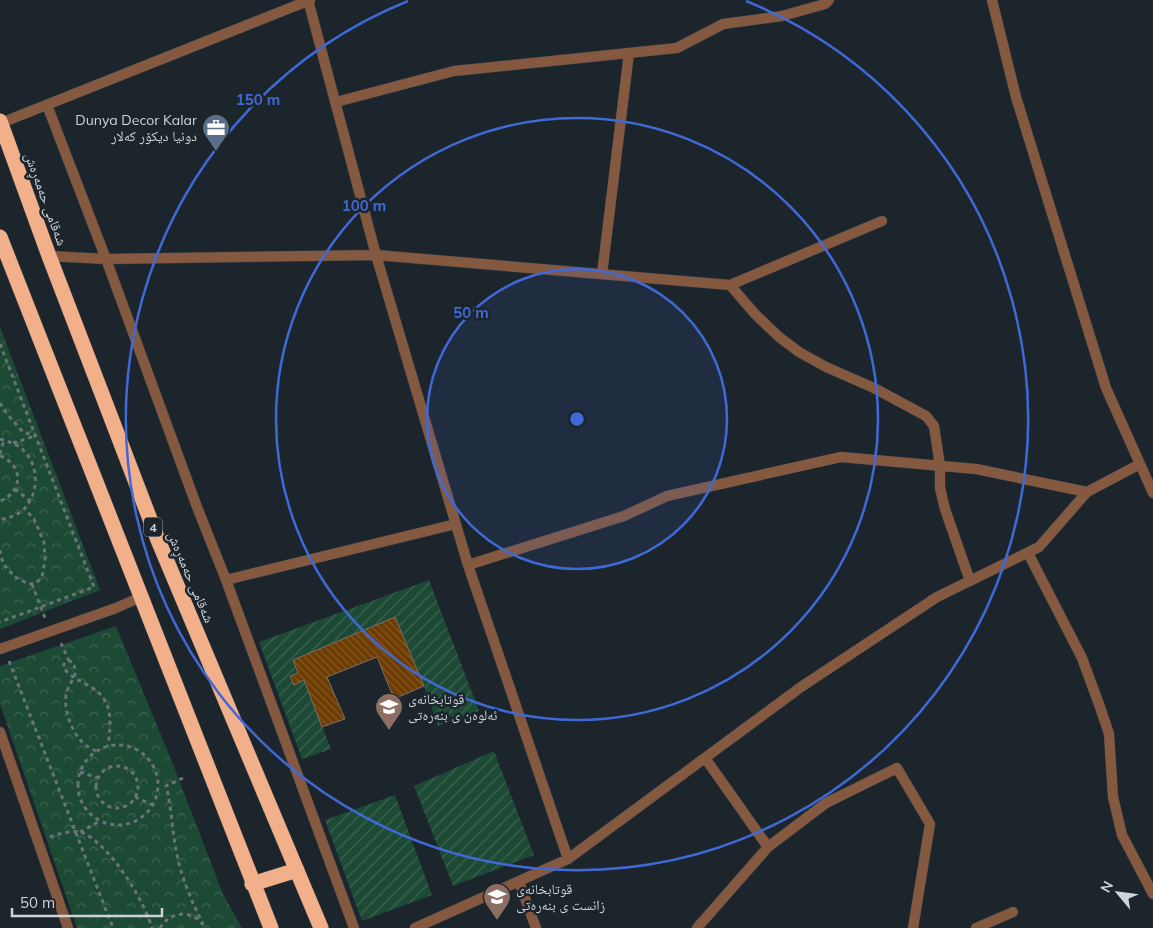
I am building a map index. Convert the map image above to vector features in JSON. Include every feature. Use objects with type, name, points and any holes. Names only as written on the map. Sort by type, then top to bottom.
[{"type":"highway","name":"شەقامی حەمەڕەش","points":[[0,122],[49,256],[158,540],[321,928]]},
{"type":"highway","points":[[0,237],[252,884],[271,928]]},
{"type":"highway","points":[[252,884],[297,870]]},
{"type":"street","points":[[0,122],[309,0],[376,255],[468,565],[568,858]]},
{"type":"street","points":[[336,102],[454,71],[677,48],[722,24],[782,16],[825,4],[829,0]]},
{"type":"street","points":[[992,0],[1016,97],[1106,388],[1153,494]]},
{"type":"street","points":[[602,274],[629,53]]},
{"type":"street","points":[[47,105],[226,580],[354,928]]},
{"type":"street","points":[[49,256],[106,259],[376,255],[730,285],[882,221]]},
{"type":"street","points":[[730,285],[755,314],[779,337],[799,352],[826,368],[874,388],[926,416],[934,426],[940,466],[940,488],[945,509],[970,581]]},
{"type":"street","points":[[468,565],[624,516],[667,496],[841,457],[976,469],[1087,492]]},
{"type":"street","points":[[415,928],[568,858],[810,682],[938,597],[1039,547],[1087,492],[1140,464]]},
{"type":"street","points":[[226,580],[456,524]]},
{"type":"street","points":[[1028,553],[1082,658],[1100,707],[1109,734],[1113,797],[1122,835],[1153,894]]},
{"type":"street","points":[[2,649],[116,608],[141,597]]},
{"type":"street","points":[[0,732],[68,928]]},
{"type":"street","points":[[705,758],[768,847]]},
{"type":"street","points":[[697,928],[768,847],[826,803],[898,768],[930,824],[913,928]]},
{"type":"street","points":[[519,882],[536,928]]},
{"type":"street","points":[[976,928],[1013,912]]},
{"type":"path","points":[[0,344],[94,587],[0,622]]},
{"type":"path","points":[[0,404],[23,432],[36,436]]},
{"type":"path","points":[[13,443],[36,436]]},
{"type":"path","points":[[0,501],[8,498],[15,489],[18,478],[12,464],[0,455],[2,440],[13,443],[24,451],[32,463],[36,476],[35,489],[30,501],[22,511],[10,518],[1,520],[0,526]]},
{"type":"path","points":[[15,489],[30,501]]},
{"type":"path","points":[[0,550],[3,564],[15,577],[28,584],[32,584],[42,577],[45,561],[44,542],[34,519],[24,508]]},
{"type":"path","points":[[32,584],[40,607]]},
{"type":"path","points":[[56,629],[69,661],[73,662],[76,670],[67,691],[66,710],[73,730],[83,743],[96,751]]},
{"type":"path","points":[[2,649],[78,832],[113,928]]},
{"type":"path","points":[[69,661],[65,662],[63,667],[66,671],[100,694],[110,710],[111,728],[108,746]]},
{"type":"path","points":[[112,744],[126,745],[139,750],[150,759],[156,771],[159,786],[157,798],[151,809],[141,818],[130,824],[117,826],[104,823],[92,817],[84,807],[78,795],[77,782],[81,769],[88,757],[96,751],[112,744]]},
{"type":"path","points":[[114,766],[127,768],[136,779],[138,786],[135,796],[128,805],[114,808],[107,806],[102,802],[96,790],[98,778],[108,768],[114,766]]},
{"type":"path","points":[[80,772],[98,778]]},
{"type":"path","points":[[159,786],[166,786],[183,778]]},
{"type":"path","points":[[166,786],[183,879],[204,926]]},
{"type":"path","points":[[135,796],[153,805]]},
{"type":"path","points":[[38,841],[60,834],[78,832],[100,821]]},
{"type":"path","points":[[78,832],[101,844],[119,865],[144,906],[152,928]]},
{"type":"path","points":[[160,928],[171,917],[180,914],[197,918],[204,926]]},
{"type":"green space","points":[[0,327],[100,590],[0,629]]},
{"type":"green space","points":[[429,580],[479,711],[438,726],[424,686],[395,617],[293,660],[298,673],[290,676],[294,684],[304,680],[331,749],[302,759],[259,642]]},
{"type":"green space","points":[[116,626],[170,757],[223,894],[242,928],[77,928],[0,704],[0,666]]},
{"type":"green space","points":[[494,751],[534,855],[453,886],[414,786]]},
{"type":"green space","points":[[395,795],[432,895],[362,921],[325,820]]},
{"type":"building","points":[[395,617],[424,686],[394,699],[377,657],[327,677],[345,719],[322,727],[304,680],[294,685],[290,676],[298,673],[293,660]]},
{"type":"place","name":"Dunya Decor Kalar دونیا دیکۆر کەلار","points":[[216,152]]},
{"type":"place","name":"قوتابخانەی ئەلوەن ی بنەرەتی","points":[[389,731]]},
{"type":"place","name":"قوتابخانەی زانست ی بنەرەتی","points":[[497,921]]}]
